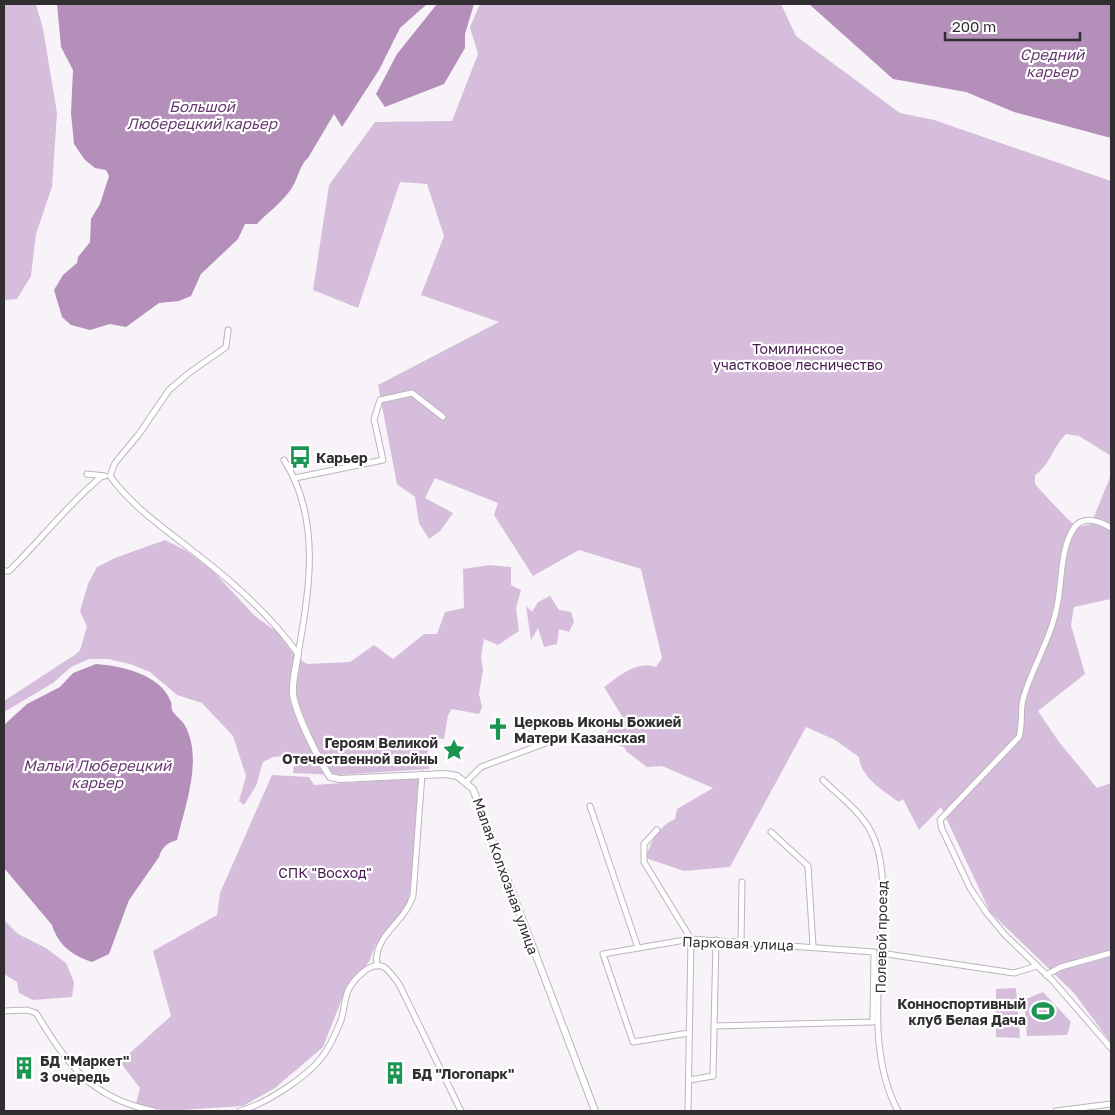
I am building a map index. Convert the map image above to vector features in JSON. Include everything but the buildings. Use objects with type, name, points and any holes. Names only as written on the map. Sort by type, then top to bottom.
[{"type":"street","points":[[110,476],[115,463],[139,434],[169,390],[189,372],[226,347],[228,330]]},
{"type":"street","points":[[295,478],[383,460],[374,419],[380,400],[412,393],[443,417]]},
{"type":"street","points":[[284,460],[295,478],[310,540],[308,599],[298,654]]},
{"type":"street","points":[[87,474],[110,476],[157,522],[207,562],[251,602],[284,635],[298,654]]},
{"type":"street","points":[[4,571],[9,571],[36,546],[68,508],[102,476]]},
{"type":"street","points":[[1111,528],[1090,520],[1081,522],[1074,528],[1062,566],[1057,606],[1049,635],[1023,700],[1022,727],[1019,737],[940,820],[942,829],[970,888],[1005,935],[1097,1029],[1111,1048]]},
{"type":"street","name":"Малая Колхозная улица","points":[[298,654],[293,686],[296,703],[330,777],[340,779],[445,774],[457,776],[466,782],[480,801],[514,901],[595,1111]]},
{"type":"street","points":[[466,782],[476,771],[488,764],[546,742]]},
{"type":"street","points":[[377,966],[375,954],[377,947],[406,913],[413,896],[422,774]]},
{"type":"street","name":"Полевой проезд","points":[[823,780],[871,831],[883,874],[877,952],[881,1066],[887,1088],[898,1111]]},
{"type":"street","points":[[590,806],[638,948]]},
{"type":"street","points":[[657,830],[644,844],[644,862],[691,939],[688,1111]]},
{"type":"street","points":[[771,832],[808,866],[813,946]]},
{"type":"street","points":[[741,942],[742,882]]},
{"type":"street","name":"Парковая улица","points":[[689,1033],[633,1042],[603,954],[691,939],[813,946],[877,952],[1014,973],[1037,966]]},
{"type":"street","points":[[689,1080],[713,1076],[716,940]]},
{"type":"street","points":[[714,1026],[873,1022],[877,952]]},
{"type":"street","points":[[1046,975],[1061,967],[1111,953]]},
{"type":"street","points":[[240,1111],[252,1108],[270,1098],[310,1070],[322,1057],[341,1021],[351,984],[371,966],[377,966],[385,968],[399,984],[461,1111]]},
{"type":"street","points":[[4,1012],[27,1010],[36,1012],[70,1064],[86,1081],[105,1095],[137,1108],[154,1111]]},
{"type":"street","points":[[1056,1111],[1111,1104]]},
{"type":"green space","points":[[4,4],[36,4],[43,29],[57,113],[52,187],[36,234],[31,276],[17,299],[4,300]]},
{"type":"green space","name":"Томилинское участковое лесничество","points":[[482,4],[781,4],[796,36],[900,113],[934,120],[1111,181],[1111,456],[1079,436],[1066,434],[1045,466],[1035,475],[1035,484],[1078,527],[1091,524],[1111,475],[1111,599],[1074,607],[1071,625],[1085,674],[1038,711],[1059,742],[1097,788],[1111,783],[1111,1043],[1074,993],[990,912],[941,807],[919,830],[903,799],[899,802],[874,783],[864,771],[859,757],[835,740],[806,727],[730,867],[684,871],[646,858],[656,835],[664,826],[675,819],[677,809],[713,788],[662,766],[647,767],[627,752],[624,747],[599,740],[622,716],[604,687],[629,670],[641,666],[656,667],[662,658],[641,569],[579,550],[533,576],[494,515],[498,503],[435,478],[425,498],[453,513],[440,531],[429,539],[419,523],[415,497],[397,484],[378,385],[499,322],[421,295],[444,236],[427,184],[400,182],[358,308],[313,290],[329,185],[375,122],[452,121],[478,54],[470,27],[479,6]]},
{"type":"green space","points":[[165,540],[185,550],[213,571],[255,616],[278,633],[294,655],[307,664],[350,662],[374,645],[393,659],[424,634],[437,634],[445,612],[464,608],[463,569],[490,565],[511,567],[511,585],[521,590],[516,608],[519,631],[498,645],[484,639],[481,656],[483,670],[479,694],[482,707],[479,714],[452,709],[448,715],[444,739],[432,738],[427,742],[429,769],[337,775],[293,773],[295,755],[273,757],[263,762],[256,786],[244,805],[239,801],[246,776],[233,736],[202,703],[177,695],[150,672],[130,664],[108,659],[89,659],[71,667],[53,683],[4,712],[4,701],[80,650],[87,627],[80,611],[88,584],[97,567],[115,558]]},
{"type":"green space","points":[[550,596],[559,610],[571,612],[574,622],[569,632],[559,629],[557,644],[544,647],[538,628],[531,640],[526,606],[532,612],[538,602]]},
{"type":"green space","name":"СПК \"Восход\"","points":[[272,775],[309,777],[314,785],[418,778],[420,782],[411,886],[407,907],[375,946],[369,962],[347,986],[323,1047],[275,1088],[243,1106],[165,1111],[136,1104],[140,1088],[120,1062],[171,1016],[153,951],[217,915],[220,893]]},
{"type":"green space","points":[[4,920],[18,934],[46,948],[66,963],[74,982],[72,997],[33,1000],[19,993],[17,982],[4,974]]},
{"type":"green space","points":[[1016,988],[1020,1038],[996,1037],[996,989]]},
{"type":"green space","name":"Конноспортивный клуб Белая Дача","points":[[1043,992],[1071,1022],[1067,1035],[1027,1036],[1024,1000]]},
{"type":"water","name":"Большой Люберецкий карьер","points":[[57,4],[427,4],[400,28],[379,70],[342,127],[334,114],[282,201],[257,224],[245,224],[238,239],[201,274],[191,296],[179,301],[159,303],[126,327],[110,324],[90,330],[71,325],[62,317],[54,290],[63,275],[77,263],[78,257],[90,242],[91,219],[100,204],[109,176],[106,170],[95,168],[85,160],[74,144],[71,113],[73,70],[61,47]]},
{"type":"water","points":[[437,4],[474,4],[465,34],[465,48],[444,84],[385,107],[376,94],[397,54]]},
{"type":"water","name":"Средний карьер","points":[[809,4],[1111,4],[1111,138],[1014,112],[966,92],[893,79]]},
{"type":"water","name":"Малый Люберецкий карьер","points":[[96,664],[139,673],[159,685],[166,692],[173,712],[184,724],[190,737],[193,766],[188,797],[177,840],[163,848],[159,857],[129,900],[109,954],[92,962],[73,953],[62,944],[52,925],[4,868],[4,725],[27,704],[60,687],[73,673]]},
{"type":"place","name":"Карьер","points":[[300,457]]},
{"type":"place","name":"Церковь Иконы Божией Матери Казанская","points":[[498,729]]},
{"type":"place","name":"Героям Великой Отечественной войны","points":[[454,750]]},
{"type":"place","name":"Конноспортивный клуб Белая Дача","points":[[1043,1011]]},
{"type":"place","name":"БД \"Маркет\" 3 очередь","points":[[24,1068]]},
{"type":"place","name":"БД \"Логопарк\"","points":[[395,1073]]}]
